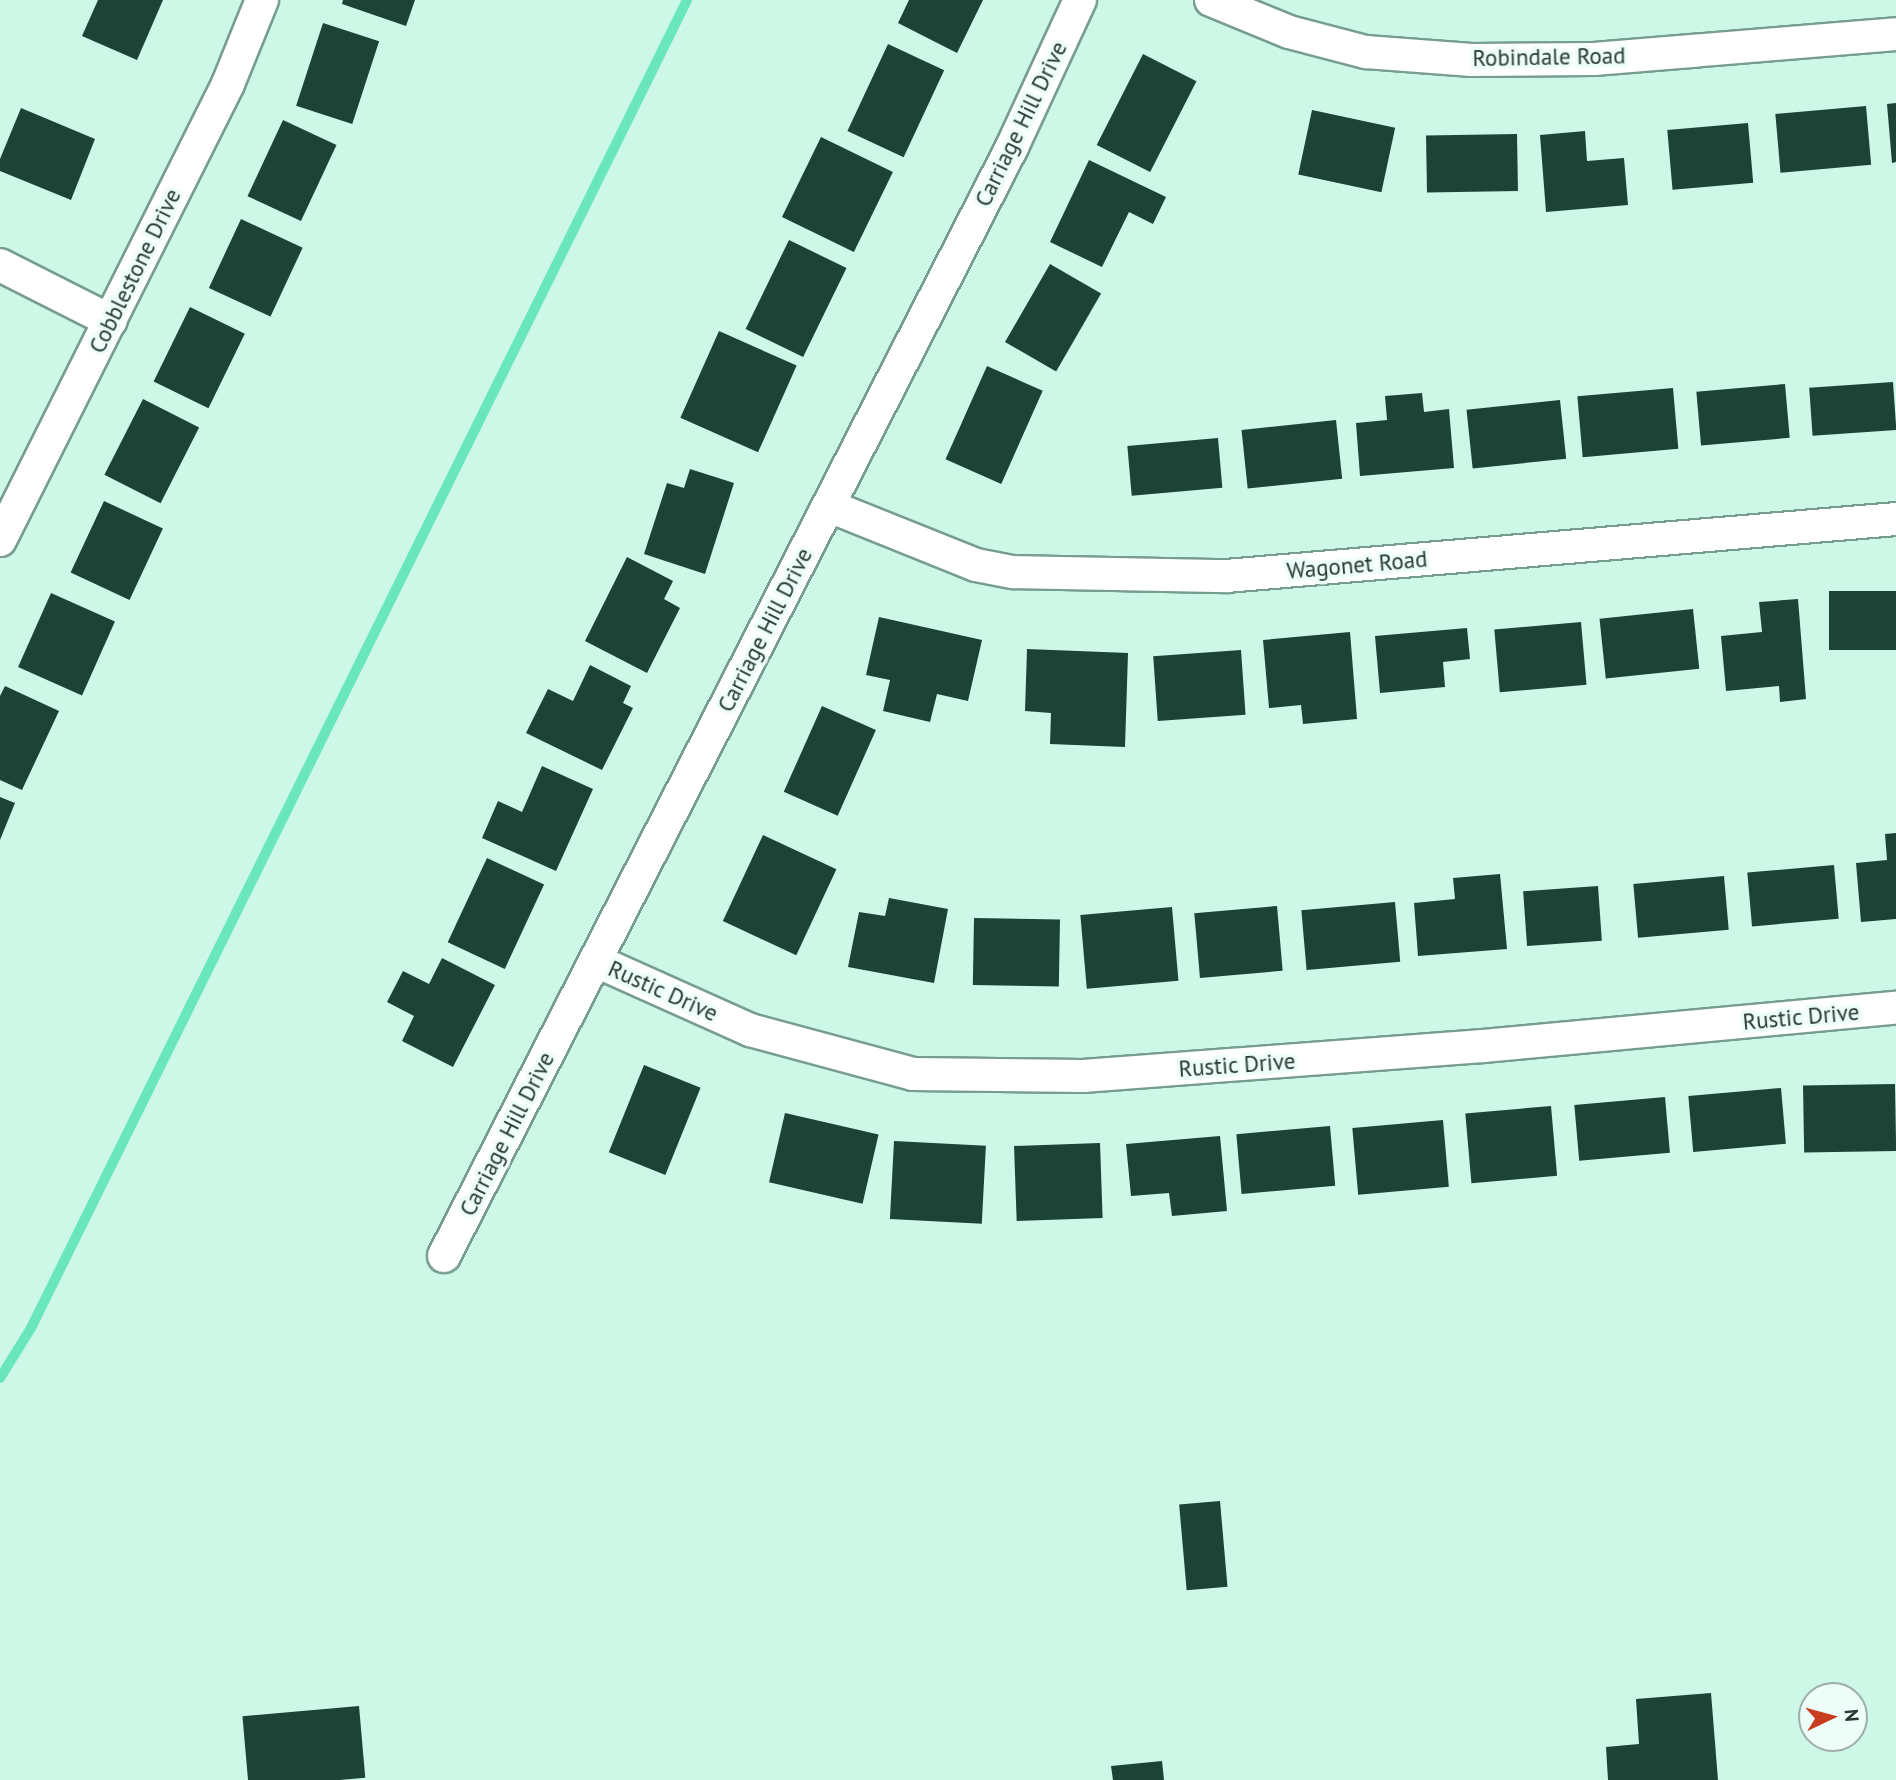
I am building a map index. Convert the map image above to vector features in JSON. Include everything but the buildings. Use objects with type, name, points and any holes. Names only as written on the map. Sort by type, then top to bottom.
[{"type":"street","name":"Cobblestone Drive","points":[[0,540],[228,84],[262,0]]},
{"type":"street","name":"Carriage Hill Drive","points":[[444,1256],[1012,147],[1080,0]]},
{"type":"street","name":"Robindale Road","points":[[1211,0],[1289,32],[1366,52],[1472,60],[1594,59],[1896,34]]},
{"type":"street","points":[[0,265],[111,321]]},
{"type":"street","name":"Wagonet Road","points":[[829,506],[976,565],[1013,572],[1226,576],[1896,519]]},
{"type":"street","name":"Rustic Drive","points":[[596,961],[750,1030],[913,1074],[1083,1076],[1483,1046],[1896,1008]]},
{"type":"waterway","points":[[0,1378],[31,1328],[687,0]]}]
